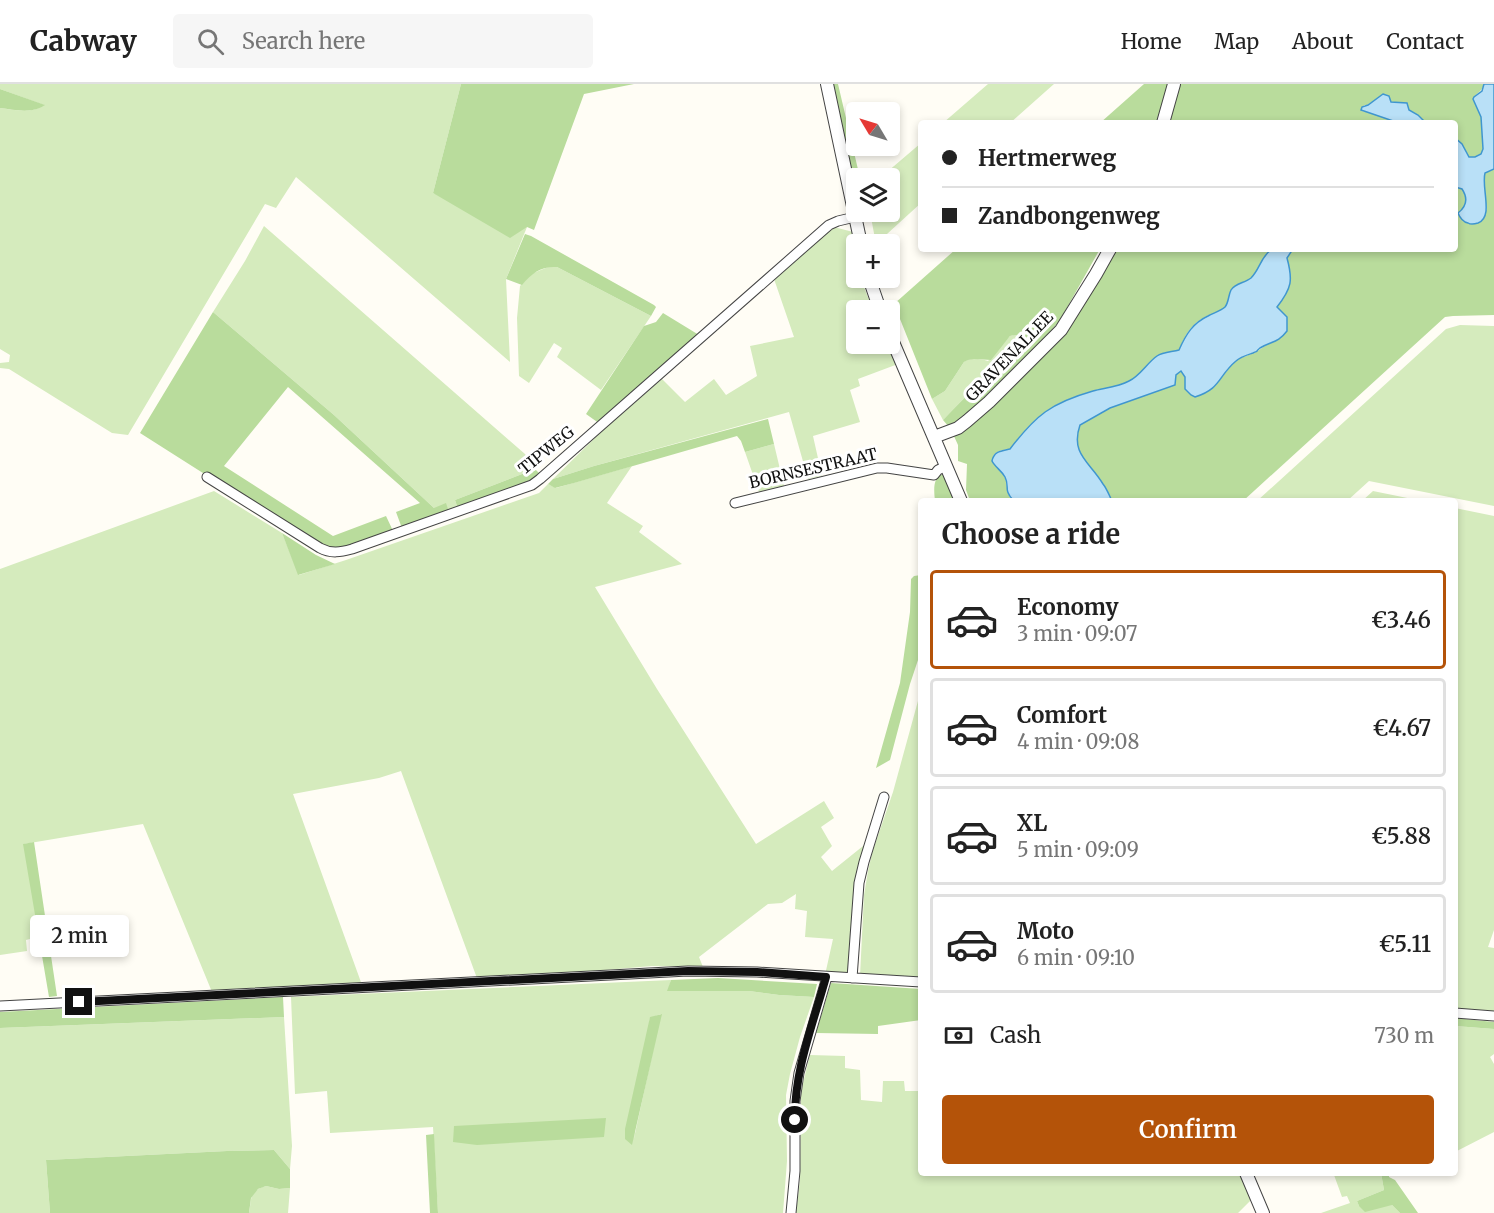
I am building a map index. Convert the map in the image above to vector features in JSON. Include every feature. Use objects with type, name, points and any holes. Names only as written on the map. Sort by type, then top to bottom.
[{"type":"street","points":[[827,84],[846,174]]},
{"type":"street","points":[[1164,120],[1174,84]]},
{"type":"street","name":"TIPWEG","points":[[207,477],[320,548],[333,552],[352,549],[532,484],[829,225],[846,219]]},
{"type":"street","name":"GRAVENALLEE","points":[[934,437],[958,428],[967,421],[1061,330],[1108,252]]},
{"type":"street","points":[[898,354],[960,498]]},
{"type":"street","name":"BORNSESTRAAT","points":[[735,503],[877,468],[934,475],[946,466]]},
{"type":"street","points":[[852,978],[859,883],[884,797]]},
{"type":"street","points":[[0,1006],[688,971],[757,972],[918,982]]},
{"type":"street","points":[[791,1213],[795,1171],[795,1101],[799,1073],[826,977]]},
{"type":"street","points":[[1458,1013],[1494,1016]]},
{"type":"street","points":[[1247,1176],[1263,1213]]},
{"type":"green space","points":[[0,84],[461,84],[433,193],[527,227],[506,279],[510,362],[296,177],[276,208],[265,204],[128,435],[112,433],[9,369],[0,368],[0,363],[9,362],[10,355],[0,349],[0,108],[34,110],[44,105],[0,89]]},
{"type":"green space","points":[[461,84],[634,84],[584,94],[534,230],[527,227],[510,238],[433,193]]},
{"type":"green space","points":[[832,84],[838,84],[846,118],[846,153]]},
{"type":"green space","points":[[988,84],[1054,84],[1013,120],[946,120]]},
{"type":"green space","points":[[1144,84],[1168,84],[1158,120],[1103,120]]},
{"type":"green space","points":[[1178,84],[1484,84],[1473,99],[1481,117],[1483,149],[1481,154],[1475,157],[1469,157],[1458,141],[1458,120],[1423,120],[1409,110],[1405,104],[1391,102],[1384,94],[1364,105],[1362,111],[1392,120],[1168,120]]},
{"type":"green space","points":[[0,89],[45,105],[29,110],[0,108]]},
{"type":"green space","points":[[918,146],[918,206],[887,234],[874,234],[872,222],[900,222],[900,168],[892,168]]},
{"type":"green space","points":[[847,156],[855,156],[858,168],[849,168]]},
{"type":"green space","points":[[1494,169],[1494,315],[1445,317],[1246,498],[1110,498],[1098,476],[1079,451],[1080,425],[1110,408],[1175,385],[1176,375],[1181,371],[1185,377],[1185,389],[1213,388],[1236,360],[1256,352],[1287,331],[1287,317],[1277,307],[1290,284],[1287,258],[1291,252],[1458,252],[1458,188],[1462,189],[1464,194],[1463,209],[1487,210],[1484,189],[1485,173]]},
{"type":"green space","points":[[264,226],[525,454],[535,469],[455,500],[458,509],[449,512],[434,508],[334,415],[213,312]]},
{"type":"green space","points":[[834,227],[853,232],[853,234],[846,234],[846,288],[864,288],[869,300],[846,300],[846,354],[892,354],[898,364],[858,379],[860,386],[850,390],[860,422],[813,436],[822,476],[808,479],[789,412],[553,479],[600,433],[662,379],[685,402],[714,379],[726,395],[757,376],[750,346],[794,337],[774,279]]},
{"type":"green space","points":[[525,234],[654,305],[656,307],[651,316],[557,267],[537,271],[522,285],[506,279]]},
{"type":"green space","points":[[953,252],[1098,252],[1060,320],[965,418],[949,427],[943,420],[986,377],[1017,352],[1023,341],[1017,336],[1010,336],[991,360],[974,359],[964,362],[945,391],[932,399],[900,319],[899,300]]},
{"type":"green space","points":[[1109,252],[1268,252],[1250,279],[1233,288],[1225,307],[1200,320],[1192,327],[1179,350],[1157,356],[1137,376],[1125,383],[1093,391],[1055,406],[1028,427],[1010,449],[995,454],[993,456],[1004,475],[1011,498],[969,498],[966,490],[967,464],[958,461],[958,445],[953,434],[1065,330]]},
{"type":"green space","points":[[548,267],[557,267],[651,316],[601,390],[557,357],[562,348],[554,343],[529,383],[519,376],[517,318],[520,286],[531,274]]},
{"type":"green space","points":[[213,312],[334,415],[434,508],[446,503],[449,512],[403,531],[396,512],[420,503],[288,387],[224,466],[333,536],[386,516],[394,533],[352,548],[321,548],[140,433]]},
{"type":"green space","points":[[663,313],[699,335],[600,424],[586,414],[644,326],[656,322]]},
{"type":"green space","points":[[1460,325],[1494,326],[1494,506],[1369,481],[1350,498],[1260,498],[1446,329]]},
{"type":"green space","points":[[1014,335],[1023,341],[1017,352],[986,377],[943,420],[932,399],[945,391],[964,362],[972,359],[988,361],[1010,336]]},
{"type":"green space","points":[[768,419],[774,444],[745,452],[737,436],[555,488],[548,484],[553,479],[594,466]]},
{"type":"green space","points":[[774,444],[784,486],[759,492],[745,452]]},
{"type":"green space","points":[[632,466],[607,503],[643,526],[639,532],[682,564],[595,587],[756,844],[824,801],[834,818],[821,827],[832,846],[821,857],[832,871],[868,842],[849,975],[825,975],[833,939],[805,937],[807,911],[795,909],[796,894],[782,903],[768,904],[699,957],[703,967],[652,966],[478,981],[401,771],[379,778],[293,794],[362,985],[212,992],[143,824],[24,844],[39,933],[30,934],[30,939],[26,940],[27,951],[0,955],[0,569],[214,491],[282,533],[299,575],[539,493],[548,484],[556,488]]},
{"type":"green space","points":[[535,469],[542,476],[458,509],[455,500]]},
{"type":"green space","points":[[944,474],[956,498],[935,498],[934,489],[940,475]]},
{"type":"green space","points":[[1373,491],[1407,498],[1365,498]]},
{"type":"green space","points":[[1458,509],[1494,516],[1494,930],[1488,947],[1494,948],[1494,1012],[1458,1009]]},
{"type":"green space","points":[[282,533],[316,555],[335,564],[298,575]]},
{"type":"green space","points":[[918,575],[918,660],[890,760],[876,768],[900,683],[910,612],[911,579]]},
{"type":"green space","points":[[918,701],[918,980],[860,976],[864,895],[868,871]]},
{"type":"green space","points":[[34,842],[57,996],[49,997],[23,844]]},
{"type":"green space","points":[[718,978],[817,984],[814,997],[749,991],[667,991],[671,980]]},
{"type":"green space","points":[[671,980],[668,991],[749,991],[814,997],[800,1037],[786,1095],[787,1161],[783,1213],[438,1213],[433,1127],[330,1133],[327,1091],[295,1094],[291,997]],"holes":[[[661,1014],[634,1138],[650,1018]],[[489,1125],[604,1137],[454,1127]]]},
{"type":"green space","points":[[831,983],[918,989],[918,1020],[878,1026],[878,1034],[816,1033]]},
{"type":"green space","points":[[283,997],[284,1017],[0,1028],[0,1012]]},
{"type":"green space","points":[[662,1014],[632,1145],[625,1139],[625,1129],[650,1017]]},
{"type":"green space","points":[[284,1017],[292,1146],[290,1169],[274,1150],[46,1160],[50,1213],[0,1213],[0,1028]]},
{"type":"green space","points":[[1458,1018],[1494,1022],[1494,1029],[1458,1026]]},
{"type":"green space","points":[[1458,1026],[1494,1029],[1494,1054],[1490,1057],[1494,1064],[1494,1132],[1458,1150]]},
{"type":"green space","points":[[810,1055],[845,1056],[845,1068],[860,1070],[861,1100],[882,1102],[883,1081],[904,1081],[905,1091],[918,1091],[918,1176],[1242,1176],[1252,1199],[1238,1213],[796,1213],[800,1180],[803,1083]]},
{"type":"green space","points":[[606,1118],[604,1137],[477,1145],[453,1142],[454,1126]]},
{"type":"green space","points":[[434,1134],[438,1213],[430,1213],[426,1135]]},
{"type":"green space","points":[[274,1150],[290,1169],[290,1188],[279,1189],[266,1186],[258,1189],[251,1198],[249,1213],[50,1213],[46,1160]]},
{"type":"green space","points":[[1334,1176],[1382,1176],[1384,1190],[1357,1201],[1359,1206],[1392,1205],[1400,1213],[1321,1213],[1350,1203],[1347,1196],[1342,1197]]},
{"type":"green space","points":[[1382,1176],[1389,1176],[1395,1180],[1418,1213],[1400,1213],[1392,1205],[1365,1212],[1359,1206],[1357,1201],[1384,1190]]},
{"type":"green space","points":[[266,1186],[279,1189],[290,1188],[288,1213],[249,1213],[254,1193]]},
{"type":"water","points":[[1484,84],[1494,84],[1494,169],[1485,173],[1486,208],[1483,220],[1472,224],[1463,221],[1458,213],[1465,205],[1466,199],[1462,189],[1458,188],[1458,141],[1469,157],[1481,154],[1483,149],[1481,117],[1473,99],[1482,91]]},
{"type":"water","points":[[1383,94],[1389,96],[1391,102],[1407,103],[1409,110],[1423,120],[1390,120],[1361,110],[1362,107]]},
{"type":"water","points":[[1268,252],[1291,252],[1287,258],[1290,284],[1277,307],[1287,317],[1287,331],[1284,335],[1238,360],[1215,386],[1203,394],[1195,397],[1185,389],[1185,377],[1181,371],[1176,375],[1175,385],[1110,408],[1080,425],[1079,451],[1098,476],[1110,498],[1012,498],[1007,491],[1005,477],[992,461],[996,453],[1010,449],[1028,427],[1055,406],[1093,391],[1125,383],[1137,376],[1157,356],[1179,350],[1194,326],[1225,307],[1233,288],[1251,278]]},
{"type":"route","points":[[79,1002],[688,971],[757,972],[826,977],[799,1073],[795,1120]]}]
